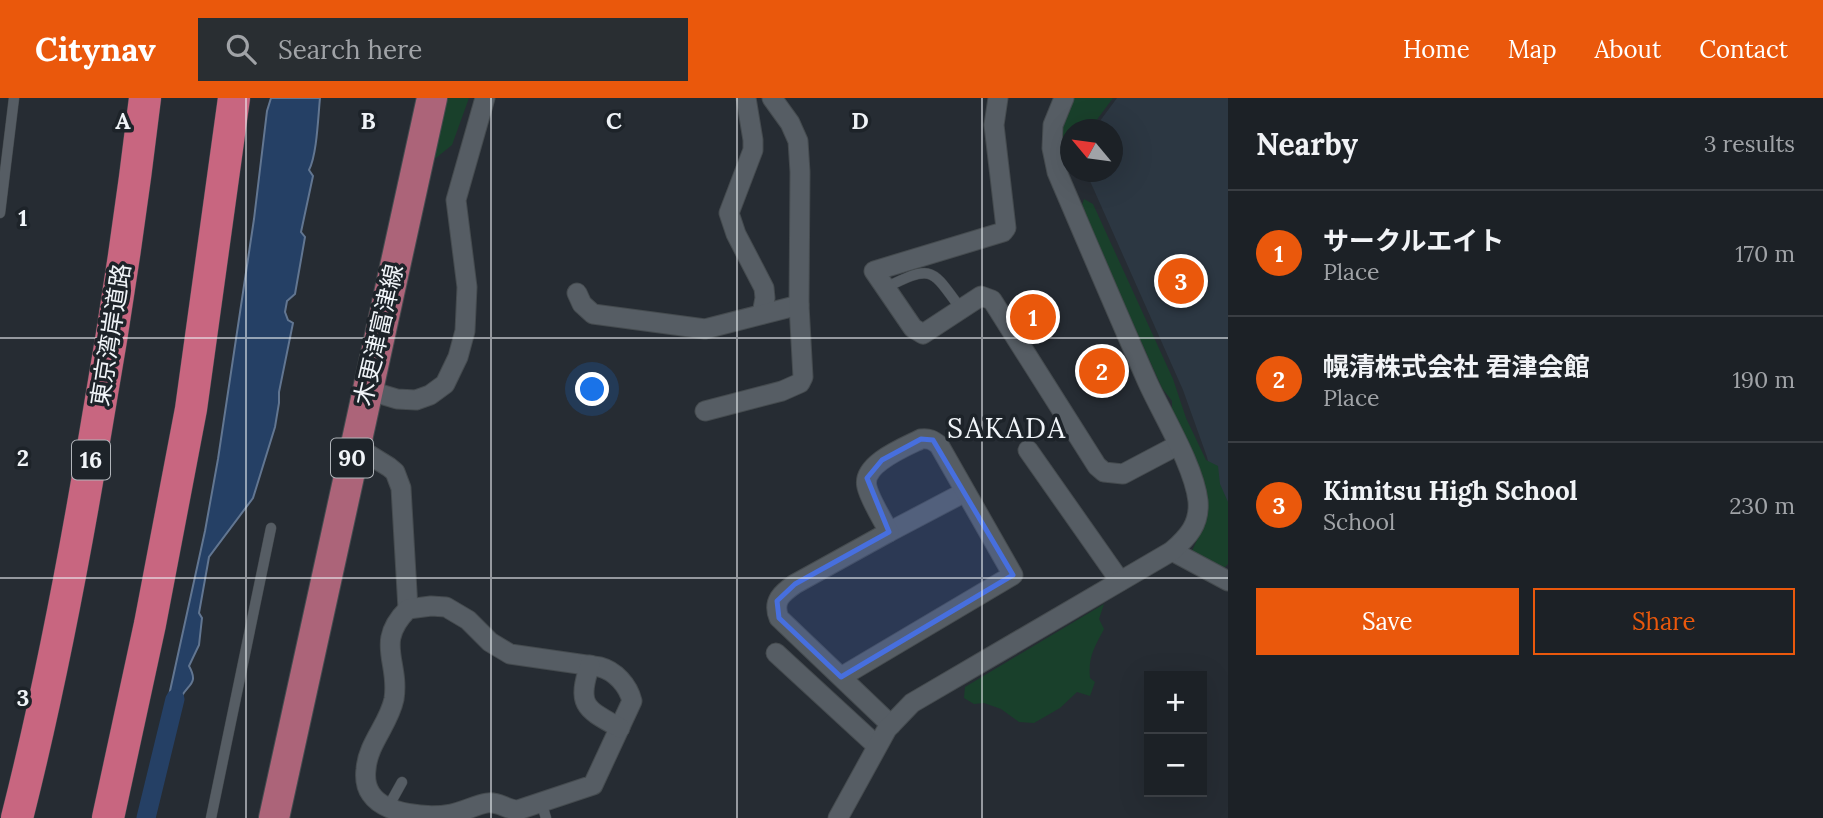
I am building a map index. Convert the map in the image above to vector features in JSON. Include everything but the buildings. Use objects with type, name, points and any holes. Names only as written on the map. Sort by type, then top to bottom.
[{"type":"highway","name":"東京湾岸道路","points":[[17,818],[66,599],[87,487],[145,98]]},
{"type":"highway","points":[[108,818],[150,624],[191,409],[234,98]]},
{"type":"main road","name":"木更津富津線","points":[[274,818],[432,98]]},
{"type":"street","points":[[367,390],[397,399],[416,400],[430,395],[445,384],[458,357],[465,331],[467,287],[456,200],[485,98]]},
{"type":"street","points":[[746,98],[753,140],[752,150],[729,213],[736,234],[764,288],[762,314]]},
{"type":"street","points":[[705,411],[782,391],[800,383],[803,377],[799,305],[799,141],[772,98]]},
{"type":"street","points":[[998,98],[994,125],[1006,228],[1003,232],[874,271],[913,328],[923,334],[981,296],[992,300],[1097,466],[1104,472],[1123,474],[1178,445]]},
{"type":"street","points":[[838,818],[891,724],[912,703],[1172,551],[1191,534],[1196,519],[1198,503],[1193,479],[1057,172],[1052,148],[1052,125],[1064,98]]},
{"type":"street","points":[[577,293],[582,304],[593,314],[705,328],[799,305]]},
{"type":"street","points":[[841,677],[1013,575],[939,445],[927,438],[882,460],[867,478],[867,487],[889,532]]},
{"type":"street","points":[[355,446],[395,472],[401,488],[408,609]]},
{"type":"street","points":[[1028,450],[1120,581]]},
{"type":"street","points":[[891,724],[779,618],[776,611],[777,601],[781,594],[795,584],[965,492]]},
{"type":"street","points":[[1172,551],[1228,582]]},
{"type":"street","points":[[446,607],[468,620],[490,642],[510,654],[590,665],[610,670],[616,675],[631,695],[632,701],[593,785],[544,810],[512,810],[486,803],[449,815],[394,812],[370,793],[366,769],[370,751],[391,710],[394,698],[390,637],[394,625],[408,609],[446,607]]},
{"type":"street","points":[[776,653],[877,746]]},
{"type":"street","points":[[590,665],[584,681],[586,704],[594,714],[620,728]]},
{"type":"lane","points":[[0,213],[15,98]]},
{"type":"lane","points":[[886,288],[914,274],[932,274],[961,309]]},
{"type":"lane","points":[[211,818],[271,528]]},
{"type":"lane","points":[[394,812],[392,800],[402,782]]},
{"type":"highlighted area","points":[[921,439],[933,440],[1013,575],[841,677],[779,618],[777,601],[795,584],[889,532],[867,478],[882,460]]},
{"type":"shaded area","points":[[1117,98],[1228,98],[1228,549],[1207,457],[1183,390],[1090,182],[1123,182],[1123,119],[1101,119]]},
{"type":"green space","points":[[443,98],[469,98],[452,145],[431,162]]},
{"type":"green space","points":[[1074,98],[1113,98],[1097,119],[1066,119]]},
{"type":"green space","points":[[1084,199],[1093,204],[1173,379],[1186,418],[1206,460],[1218,466],[1220,484],[1228,502],[1228,564],[1222,570],[1192,551],[1206,520],[1201,492],[1172,417],[1172,401],[1162,388],[1081,208]]},
{"type":"green space","points":[[1104,604],[1099,619],[1104,629],[1090,664],[1090,678],[1095,682],[1090,696],[1077,692],[1060,708],[1034,723],[1019,722],[1001,709],[984,703],[974,704],[964,698],[965,687]]},
{"type":"water","points":[[271,98],[320,98],[315,145],[309,170],[313,176],[301,232],[305,237],[295,294],[287,301],[285,312],[288,320],[293,323],[275,427],[253,498],[209,557],[199,613],[202,618],[199,645],[189,666],[193,680],[181,699],[175,725],[163,723],[218,459]]},
{"type":"waterway","points":[[146,818],[175,699]]},
{"type":"place","name":"Kimitsu High School","points":[[1181,281]]},
{"type":"place","name":"サークルエイト","points":[[1033,317]]},
{"type":"place","name":"幌清株式会社 君津会館","points":[[1102,371]]},
{"type":"district","name":"SAKADA","points":[[1007,428]]}]
